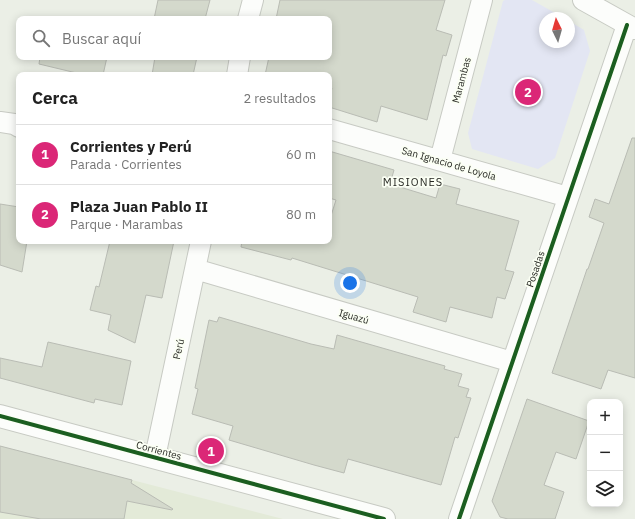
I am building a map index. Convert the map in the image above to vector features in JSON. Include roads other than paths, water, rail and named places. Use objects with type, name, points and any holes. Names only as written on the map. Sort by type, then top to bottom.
[{"type":"street","points":[[249,16],[252,0]]},
{"type":"street","name":"Marambas","points":[[440,160],[482,0]]},
{"type":"street","points":[[583,0],[631,27]]},
{"type":"street","name":"Posadas","points":[[459,519],[568,197],[631,27]]},
{"type":"street","points":[[237,72],[239,60]]},
{"type":"street","points":[[0,122],[16,125]]},
{"type":"street","name":"San Ignacio de Loyola","points":[[332,130],[568,197]]},
{"type":"street","name":"Perú","points":[[155,458],[200,244]]},
{"type":"street","name":"Iguazú","points":[[195,269],[512,362]]},
{"type":"street","name":"Corrientes","points":[[0,416],[384,519]]},
{"type":"place","name":"Plaza Juan Pablo II","points":[[528,92]]},
{"type":"place","name":"Corrientes y Perú","points":[[211,451]]},
{"type":"district","name":"MISIONES","points":[[413,182]]}]
